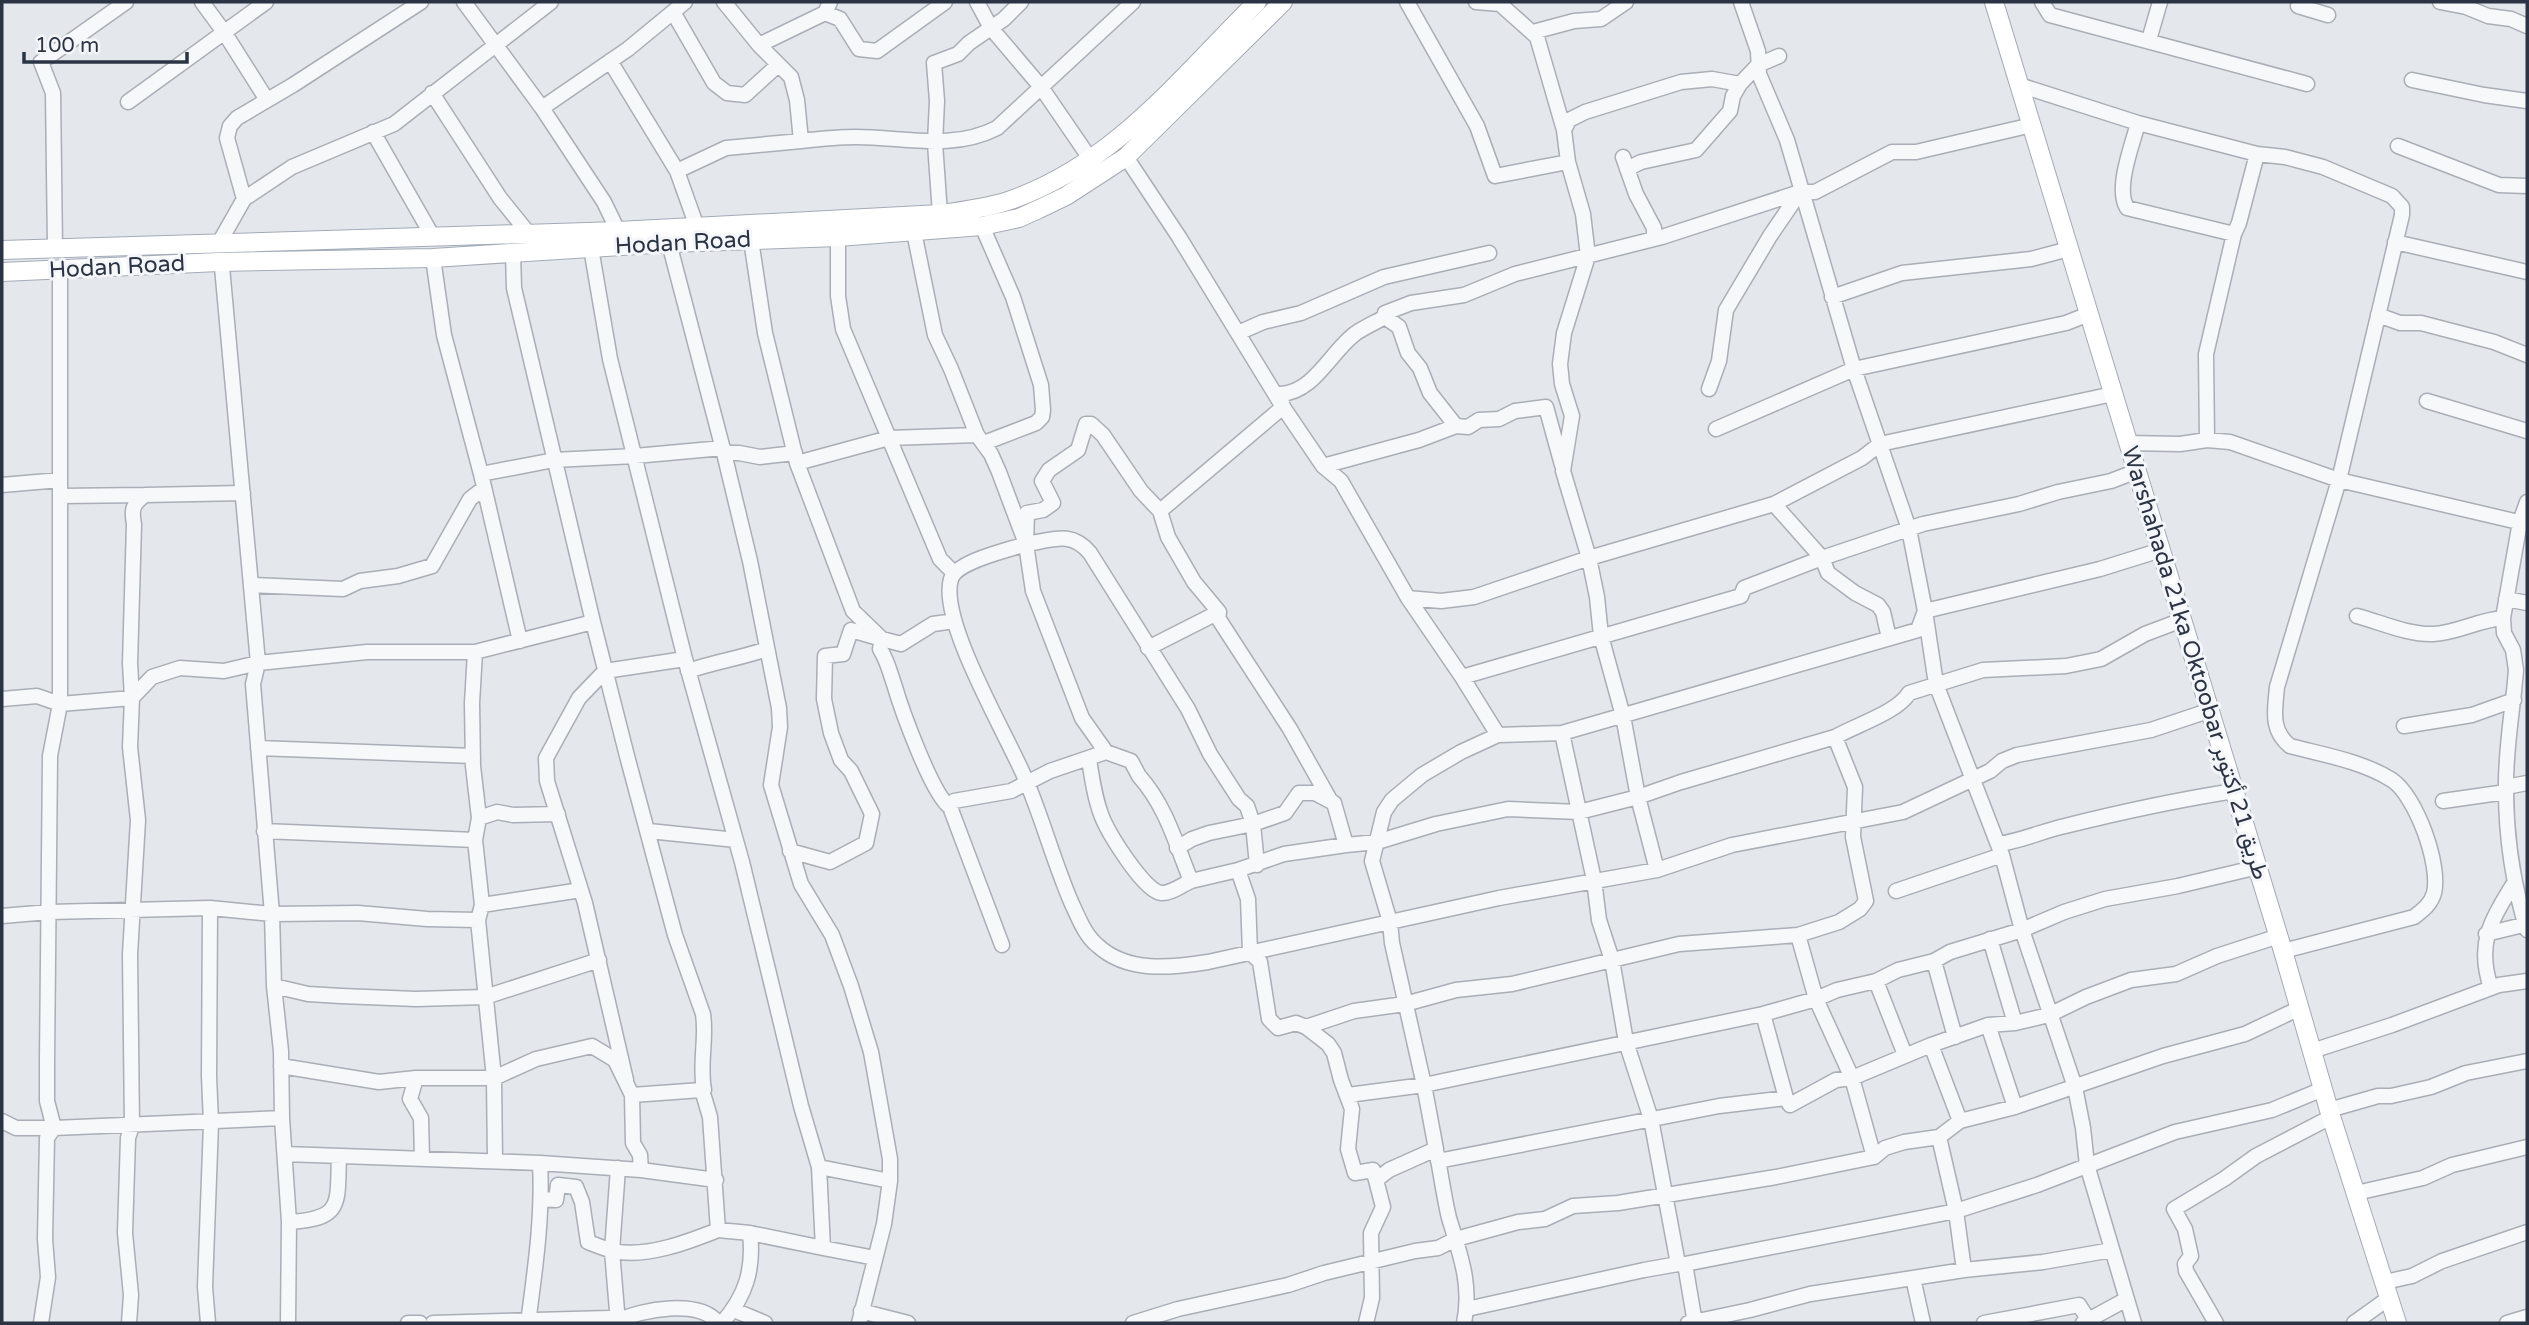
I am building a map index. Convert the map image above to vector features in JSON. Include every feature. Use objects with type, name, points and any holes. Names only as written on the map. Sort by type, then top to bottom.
[{"type":"main road","name":"Hodan Road","points":[[2,250],[618,231],[940,214],[981,208],[1009,201],[1048,184],[1116,143],[1152,110],[1257,2]]},
{"type":"main road","name":"Hodan Road","points":[[2,272],[219,262],[433,258],[669,243],[838,237],[982,226],[1019,218],[1039,209],[1066,196],[1126,157],[1283,2]]},
{"type":"main road","name":"Warshahada 21ka Oktoobar طريق 21 أكتوبر","points":[[1994,2],[2208,711],[2281,943],[2330,1113],[2397,1323]]},
{"type":"street","points":[[55,248],[53,93],[41,62],[126,2]]},
{"type":"street","points":[[202,2],[267,100]]},
{"type":"street","points":[[128,102],[266,2]]},
{"type":"street","points":[[244,199],[227,138],[230,126],[237,118],[421,2]]},
{"type":"street","points":[[464,2],[542,108],[604,202],[618,231]]},
{"type":"street","points":[[219,243],[244,199],[292,167],[394,124],[551,2]]},
{"type":"street","points":[[542,108],[610,61],[685,2]]},
{"type":"street","points":[[724,2],[759,45],[791,77],[797,100],[801,141]]},
{"type":"street","points":[[759,45],[827,7],[840,19],[859,49],[877,51],[946,2]]},
{"type":"street","points":[[977,2],[992,28],[1041,87],[1091,160]]},
{"type":"street","points":[[940,214],[935,143],[937,101],[934,63],[958,54],[1021,2]]},
{"type":"street","points":[[677,171],[726,148],[856,137],[935,143],[982,136],[997,128],[1133,2]]},
{"type":"street","points":[[1407,2],[1477,127],[1495,176],[1568,162]]},
{"type":"street","points":[[1476,2],[1501,3],[1533,32],[1539,44],[1564,130],[1568,162],[1583,214],[1588,256],[1564,333],[1561,354],[1560,374],[1572,416],[1563,465],[1565,477]]},
{"type":"street","points":[[1533,32],[1574,21],[1601,19],[1626,2]]},
{"type":"street","points":[[1741,2],[1758,51],[1759,74],[1787,140],[1800,192],[1854,369],[1909,529],[1936,684],[2000,849],[2022,930],[2075,1087],[2087,1165],[2134,1323]]},
{"type":"street","points":[[2042,2],[2050,15],[2307,84]]},
{"type":"street","points":[[2149,40],[2160,2]]},
{"type":"street","points":[[2440,2],[2466,7],[2488,16],[2511,19],[2527,26]]},
{"type":"street","points":[[2298,6],[2328,15]]},
{"type":"street","points":[[673,12],[714,83],[727,93],[745,96],[778,65]]},
{"type":"street","points":[[1654,239],[1654,228],[1636,194],[1625,163],[1696,150],[1730,111],[1733,96],[1740,84],[1758,65],[1779,56]]},
{"type":"street","points":[[610,61],[677,171],[697,227]]},
{"type":"street","points":[[1564,130],[1569,120],[1586,112],[1681,82],[1712,79],[1740,84]]},
{"type":"street","points":[[2412,80],[2527,101]]},
{"type":"street","points":[[1763,1014],[1790,1105],[1836,1080],[1852,1078],[1931,1045],[1988,1025],[2015,1023],[2049,1014],[2086,996],[2131,980],[2176,974],[2217,956],[2414,917],[2428,906],[2435,886],[2433,862],[2419,818],[2404,792],[2393,781],[2360,765],[2290,746],[2283,740],[2273,719],[2277,687],[2339,480],[2402,207],[2392,196],[2323,167],[2285,157],[2257,154],[2138,123],[2019,85]]},
{"type":"street","points":[[432,93],[500,198],[529,233]]},
{"type":"street","points":[[2138,123],[2121,190],[2127,208],[2234,234]]},
{"type":"street","points":[[1283,407],[1280,394],[1287,394],[1305,386],[1357,333],[1398,306],[1464,295],[1515,274],[1654,239],[1800,192],[1815,192],[1892,152],[1916,152],[2032,125]]},
{"type":"street","points":[[373,132],[433,237]]},
{"type":"street","points":[[2398,146],[2499,184],[2527,186]]},
{"type":"street","points":[[2207,440],[2206,354],[2234,234],[2257,154]]},
{"type":"street","points":[[1126,157],[1179,237],[1283,407],[1324,466],[1341,481],[1408,598],[1498,735]]},
{"type":"street","points":[[1709,389],[1719,361],[1726,310],[1800,192]]},
{"type":"street","points":[[251,585],[300,585],[343,589],[360,580],[398,576],[432,566],[482,481],[554,460],[724,450],[760,457],[796,458],[889,438],[980,439],[1036,423],[1044,410],[1041,385],[1013,297],[982,226]]},
{"type":"street","points":[[914,232],[935,335],[980,439],[991,454],[1026,544]]},
{"type":"street","points":[[838,237],[838,296],[843,329],[940,559],[954,573]]},
{"type":"street","points":[[751,240],[765,334],[796,458],[853,611],[882,639]]},
{"type":"street","points":[[2395,242],[2527,272]]},
{"type":"street","points":[[669,243],[724,450],[750,561],[779,708],[780,727],[771,785],[801,884],[832,935],[851,986],[871,1052],[878,1091],[890,1159],[890,1181],[884,1224],[860,1317],[908,1323]]},
{"type":"street","points":[[591,248],[610,359],[686,665],[736,840],[801,1106],[819,1167],[823,1248]]},
{"type":"street","points":[[1832,297],[1902,273],[2031,259],[2069,249]]},
{"type":"street","points":[[513,253],[514,288],[605,671],[675,935],[703,1014],[700,1070],[702,1090],[710,1117],[718,1230]]},
{"type":"street","points":[[1238,333],[1263,322],[1301,313],[1384,277],[1489,253]]},
{"type":"street","points":[[433,258],[444,335],[520,641]]},
{"type":"street","points":[[219,262],[222,267],[258,663],[253,684],[272,914],[274,986],[281,1066],[289,1222],[288,1323]]},
{"type":"street","points":[[41,1323],[48,1277],[45,1239],[47,1138],[54,1128],[47,1101],[50,756],[61,704],[60,270]]},
{"type":"street","points":[[1716,429],[1854,369],[2066,323],[2089,314]]},
{"type":"street","points":[[2378,315],[2400,323],[2421,323],[2494,342],[2527,355]]},
{"type":"street","points":[[1385,317],[1399,327],[1408,353],[1420,368],[1430,393],[1456,426]]},
{"type":"street","points":[[1408,598],[1441,601],[1474,597],[1590,558],[1774,504],[1862,458],[1880,444],[2113,394]]},
{"type":"street","points":[[2427,401],[2527,431]]},
{"type":"street","points":[[1160,511],[1283,407]]},
{"type":"street","points":[[1324,466],[1419,440],[1456,426],[1468,427],[1479,419],[1499,419],[1516,411],[1546,407],[1590,558],[1601,636],[1623,716],[1637,797],[1657,870]]},
{"type":"street","points":[[1191,881],[1169,821],[1137,769],[1131,761],[1106,752],[1082,718],[1033,591],[1026,544],[1027,513],[1043,510],[1053,503],[1042,481],[1049,470],[1078,450],[1088,424],[1098,429],[1141,491],[1160,511],[1168,537],[1194,582],[1219,612],[1218,618],[1334,803],[1346,845]]},
{"type":"street","points":[[2128,443],[2180,444],[2207,440],[2230,442],[2339,480],[2523,523]]},
{"type":"street","points":[[1462,677],[1741,596],[1744,588],[1909,529],[2110,481],[2137,471]]},
{"type":"street","points":[[2,485],[60,480]]},
{"type":"street","points":[[60,496],[243,493]]},
{"type":"street","points":[[130,1323],[131,1294],[125,1233],[128,1138],[132,1126],[130,954],[138,820],[131,747],[130,663],[134,524],[131,511],[145,495]]},
{"type":"street","points":[[2486,934],[2527,926],[2511,864],[2506,789],[2518,695],[2516,659],[2504,633],[2503,618],[2527,502]]},
{"type":"street","points":[[1774,504],[1822,558],[1828,573],[1855,593],[1878,605],[1883,612],[1889,638]]},
{"type":"street","points":[[1257,864],[1253,824],[1247,806],[1239,799],[1210,754],[1188,709],[1148,648],[1113,586],[1081,541],[1072,538],[1026,544],[981,558],[954,573],[950,581],[950,599],[954,621],[991,709],[1028,783],[1058,872],[1082,925],[1094,943],[1106,953],[1126,962],[1154,967],[1178,967],[1499,898],[1657,870],[1732,845],[1903,812],[1990,771],[2002,761],[2017,755],[2151,730],[2208,711]]},
{"type":"street","points":[[1925,611],[2100,569],[2161,550]]},
{"type":"street","points":[[2506,599],[2527,603]]},
{"type":"street","points":[[1925,611],[1917,630],[1623,716],[1562,733],[1498,735],[1461,752],[1422,775],[1392,800],[1384,812],[1372,861],[1390,922],[1444,1197],[1465,1266],[1466,1316],[1644,1270],[1956,1211],[2037,1185],[2175,1132],[2272,1110],[2323,1089]]},
{"type":"street","points":[[1148,648],[1219,612]]},
{"type":"street","points":[[2357,616],[2431,634],[2453,631],[2483,620],[2503,618]]},
{"type":"street","points":[[790,851],[830,862],[866,843],[872,814],[851,771],[841,760],[831,733],[824,698],[825,656],[843,654],[851,631],[901,644],[933,624],[954,621]]},
{"type":"street","points":[[1089,760],[1102,818],[1124,855],[1147,884],[1164,893],[1191,881],[1238,870],[1284,854],[1377,842],[1436,824],[1508,809],[1579,812],[1637,797],[1835,737],[1891,710],[1903,703],[1909,694],[1936,684],[1983,670],[2067,666],[2101,659],[2145,634],[2182,621]]},
{"type":"street","points":[[2,699],[37,696],[61,704],[132,698],[152,677],[188,668],[224,671],[258,663],[367,652],[475,652],[593,622]]},
{"type":"street","points":[[882,639],[880,649],[888,663],[911,729],[943,803],[950,807],[1002,945]]},
{"type":"street","points":[[626,1080],[581,890],[547,780],[546,758],[579,698],[605,671],[739,659],[767,649]]},
{"type":"street","points":[[475,652],[473,756],[479,818],[475,840],[482,905],[478,920],[494,1078],[495,1161]]},
{"type":"street","points":[[2404,726],[2472,715],[2518,695]]},
{"type":"street","points":[[1562,733],[1600,920],[1612,960],[1626,1042],[1651,1119],[1692,1323],[1810,1294],[2112,1250]]},
{"type":"street","points":[[1307,1027],[1354,1011],[1405,1003],[1456,990],[1512,984],[1679,944],[1798,935],[1839,922],[1860,909],[1866,901],[1853,837],[1855,787],[1835,737]]},
{"type":"street","points":[[258,748],[473,756]]},
{"type":"street","points":[[950,807],[954,801],[1011,791],[1050,771],[1089,760],[1106,752]]},
{"type":"street","points":[[2443,801],[2527,783]]},
{"type":"street","points":[[1896,891],[2048,830],[2152,805],[2234,791]]},
{"type":"street","points":[[1177,848],[1209,833],[1253,824],[1285,813],[1300,793],[1315,793],[1330,800]]},
{"type":"street","points":[[479,818],[497,812],[513,815],[558,814]]},
{"type":"street","points":[[264,831],[475,840]]},
{"type":"street","points":[[649,831],[736,840]]},
{"type":"street","points":[[2511,864],[2527,860]]},
{"type":"street","points":[[1348,1095],[1424,1086],[1763,1014],[1837,990],[1876,981],[1898,970],[1934,961],[1950,952],[2022,930],[2064,912],[2105,900],[2258,867]]},
{"type":"street","points":[[1238,870],[1248,899],[1250,952],[1260,962],[1269,1019],[1278,1028],[1296,1023],[1307,1027],[1328,1044],[1334,1053],[1352,1109],[1348,1149],[1355,1173],[1373,1170],[1384,1207],[1371,1233],[1372,1298],[1366,1323]]},
{"type":"street","points":[[2491,988],[2486,974],[2486,934],[2514,883]]},
{"type":"street","points":[[482,905],[581,890]]},
{"type":"street","points":[[208,1323],[205,1302],[205,1234],[211,1123],[210,908]]},
{"type":"street","points":[[2,916],[49,912],[210,908],[272,914],[358,913],[478,920]]},
{"type":"street","points":[[1798,935],[1816,999],[1852,1078],[1874,1157]]},
{"type":"street","points":[[1990,939],[2015,1023]]},
{"type":"street","points":[[274,986],[309,994],[341,996],[416,999],[485,997],[599,960]]},
{"type":"street","points":[[1934,961],[1955,1037]]},
{"type":"street","points":[[1876,981],[1905,1055]]},
{"type":"street","points":[[2312,1051],[2491,988],[2527,981]]},
{"type":"street","points":[[1133,1323],[1178,1309],[1287,1285],[1324,1273],[1438,1248],[1456,1239],[1518,1222],[1545,1219],[1573,1206],[1602,1205],[1776,1177],[1874,1157],[1885,1148],[1904,1142],[1939,1137],[1960,1121],[2015,1107],[2164,1056],[2245,1034],[2300,1008]]},
{"type":"street","points":[[1988,1025],[2015,1107]]},
{"type":"street","points":[[1931,1045],[1960,1121]]},
{"type":"street","points":[[281,1066],[379,1082],[416,1078],[494,1078],[536,1059],[592,1046],[615,1060],[632,1095],[633,1143],[640,1155],[641,1170]]},
{"type":"street","points":[[2216,1323],[2186,1271],[2185,1264],[2192,1256],[2189,1240],[2174,1209],[2256,1156],[2330,1113],[2378,1096],[2391,1096],[2431,1087],[2466,1073],[2527,1060]]},
{"type":"street","points":[[416,1078],[410,1099],[421,1118],[422,1159]]},
{"type":"street","points":[[632,1095],[702,1090]]},
{"type":"street","points":[[1376,1180],[1389,1170],[1437,1155],[1719,1106],[1787,1098]]},
{"type":"street","points":[[2,1121],[16,1128],[54,1128],[282,1118]]},
{"type":"street","points":[[1939,1137],[1956,1211],[1964,1270]]},
{"type":"street","points":[[2356,1193],[2423,1178],[2452,1165],[2527,1147]]},
{"type":"street","points":[[285,1154],[540,1163],[641,1170],[716,1180]]},
{"type":"street","points":[[289,1222],[321,1218],[334,1205],[339,1156]]},
{"type":"street","points":[[528,1323],[535,1287],[542,1199],[540,1163]]},
{"type":"street","points":[[819,1167],[890,1181]]},
{"type":"street","points":[[618,1168],[612,1251],[618,1322]]},
{"type":"street","points":[[542,1199],[556,1200],[558,1185],[576,1187],[582,1202],[588,1242],[612,1251],[650,1251],[688,1242],[718,1230],[750,1233],[875,1258]]},
{"type":"street","points":[[618,1322],[630,1315],[660,1308],[705,1313],[720,1323],[734,1310],[744,1288],[753,1258],[750,1233]]},
{"type":"street","points":[[2354,1323],[2387,1290],[2412,1276],[2442,1261],[2527,1233]]},
{"type":"street","points":[[1913,1278],[1923,1323]]},
{"type":"street","points":[[1984,1323],[2079,1305],[2086,1321],[2127,1299]]},
{"type":"street","points":[[734,1310],[765,1323]]},
{"type":"street","points":[[2507,1323],[2527,1317]]},
{"type":"street","points":[[433,1323],[528,1323],[609,1318],[618,1322]]},
{"type":"street","points":[[408,1323],[420,1323]]}]
